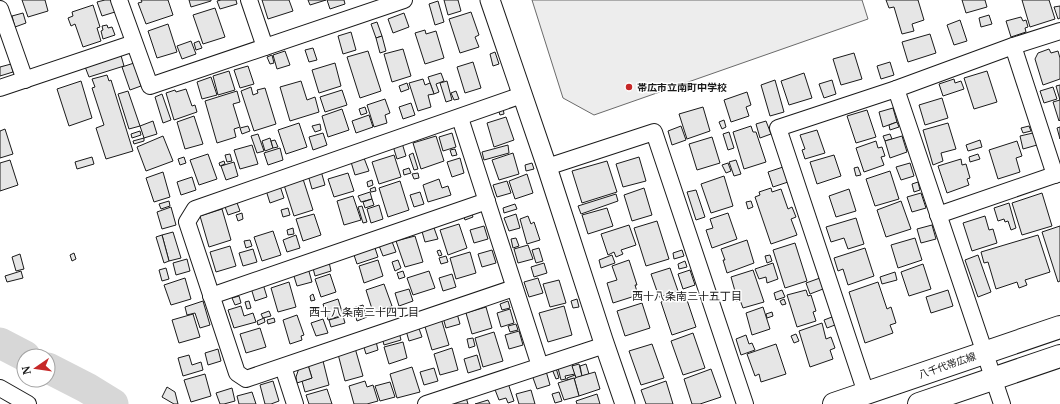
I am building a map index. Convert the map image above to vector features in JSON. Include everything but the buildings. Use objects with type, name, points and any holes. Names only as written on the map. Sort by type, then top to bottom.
[{"type":"main road","name":"八千代帯広線","points":[[834,404],[1060,327]]},
{"type":"main road","points":[[919,404],[1060,356]]},
{"type":"street","points":[[119,0],[150,86],[265,47],[364,6],[404,0]]},
{"type":"street","points":[[249,0],[265,47]]},
{"type":"street","points":[[490,0],[547,166],[625,404]]},
{"type":"street","points":[[0,8],[25,80]]},
{"type":"street","points":[[866,393],[778,128],[896,89],[1060,31]]},
{"type":"street","points":[[0,88],[134,43]]},
{"type":"street","points":[[938,214],[1058,174],[1014,46]]},
{"type":"street","points":[[896,89],[1002,404]]},
{"type":"street","points":[[514,288],[246,379],[237,373],[187,222],[195,209],[460,118],[522,95]]},
{"type":"street","points":[[460,118],[540,366]]},
{"type":"street","points":[[547,166],[654,132],[745,404]]},
{"type":"street","points":[[211,296],[486,201]]},
{"type":"street","points":[[426,404],[605,345]]},
{"type":"street","points":[[283,367],[295,404]]},
{"type":"street","points":[[0,388],[28,404]]},
{"type":"shaded area","name":"帯広市立南町中学校","points":[[532,0],[862,0],[868,19],[594,115],[563,98]]},
{"type":"waterway","points":[[0,343],[16,351]]},
{"type":"waterway","points":[[56,372],[87,388],[113,404]]},
{"type":"place","name":"帯広市立南町中学校","points":[[629,87]]},
{"type":"district","name":"西十八条南三十五丁目","points":[[687,296]]},
{"type":"district","name":"西十八条南三十四丁目","points":[[364,312]]}]
